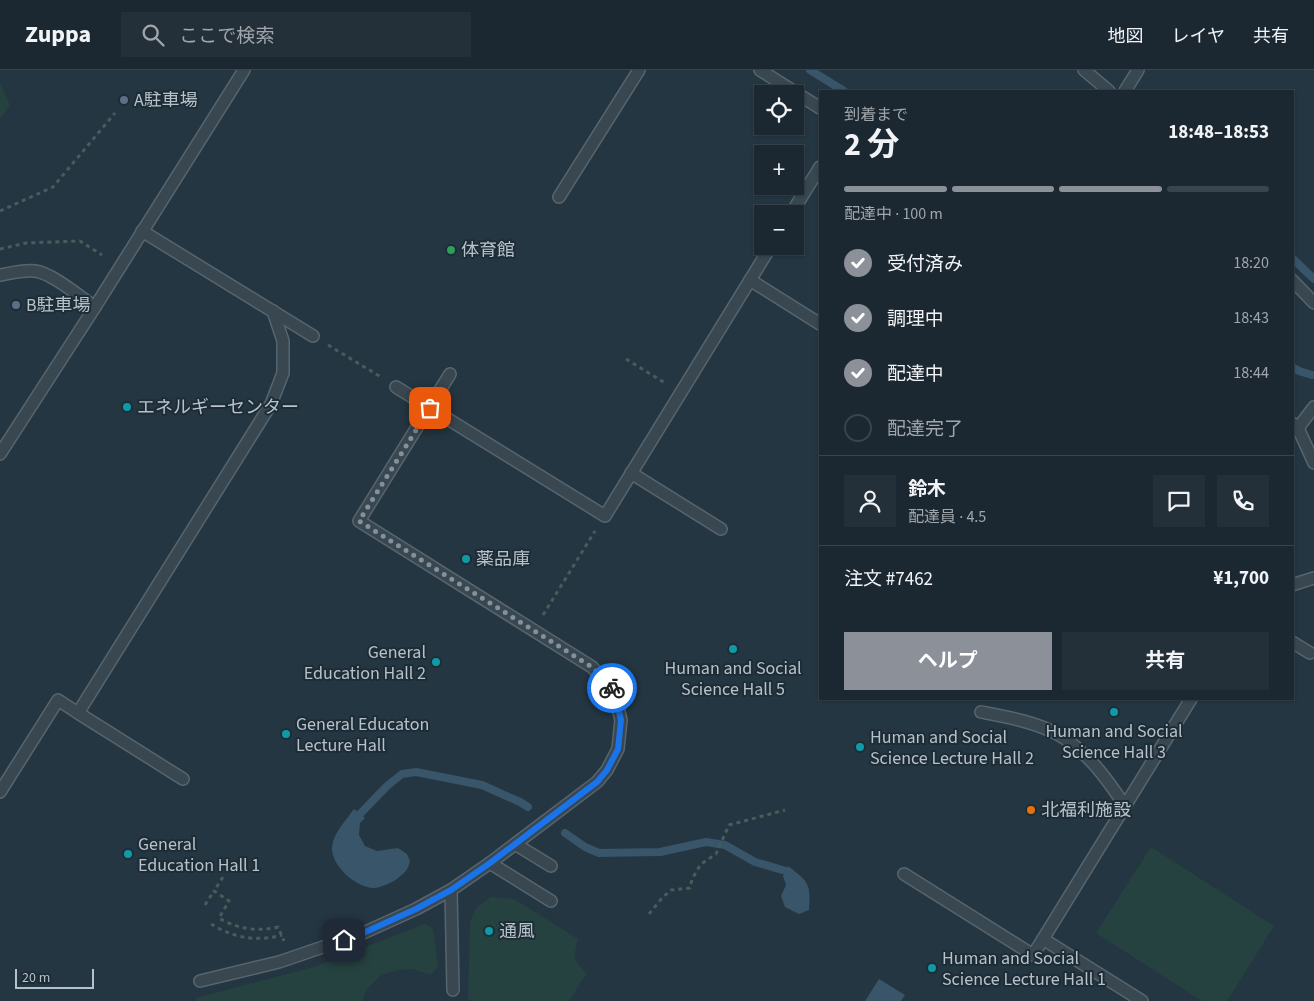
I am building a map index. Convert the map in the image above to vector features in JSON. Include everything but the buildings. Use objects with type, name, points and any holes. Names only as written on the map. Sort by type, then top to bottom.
[{"type":"lane","points":[[0,454],[244,70]]},
{"type":"lane","points":[[559,197],[639,70]]},
{"type":"lane","points":[[760,70],[819,107]]},
{"type":"lane","points":[[1084,70],[1107,90]]},
{"type":"lane","points":[[1126,90],[1138,70]]},
{"type":"lane","points":[[797,205],[819,169]]},
{"type":"lane","points":[[142,231],[313,336]]},
{"type":"lane","points":[[396,387],[605,516],[765,255]]},
{"type":"lane","points":[[0,275],[22,271],[36,271],[47,275],[95,307]]},
{"type":"lane","points":[[750,280],[819,323]]},
{"type":"lane","points":[[1294,282],[1314,303]]},
{"type":"lane","points":[[78,713],[271,404],[283,373],[284,341],[273,311]]},
{"type":"lane","points":[[200,981],[291,958],[361,934],[416,909],[451,890],[597,782],[607,770],[618,749],[621,720],[614,691],[592,667],[359,521],[450,374]]},
{"type":"lane","points":[[1314,407],[1295,425],[1314,463]]},
{"type":"lane","points":[[631,473],[721,529]]},
{"type":"lane","points":[[1294,584],[1314,578]]},
{"type":"lane","points":[[1294,643],[1310,653]]},
{"type":"lane","points":[[0,792],[58,700],[183,779]]},
{"type":"lane","points":[[904,874],[1033,955],[1191,700]]},
{"type":"lane","points":[[981,712],[1040,726],[1059,735],[1093,763],[1125,806]]},
{"type":"lane","points":[[515,844],[551,866]]},
{"type":"lane","points":[[490,863],[551,901]]},
{"type":"lane","points":[[451,890],[453,990]]},
{"type":"lane","points":[[1042,939],[1142,1001]]},
{"type":"path","points":[[0,211],[53,187],[115,113]]},
{"type":"path","points":[[0,249],[26,244],[80,241],[102,255]]},
{"type":"path","points":[[313,336],[396,387]]},
{"type":"path","points":[[626,359],[680,393]]},
{"type":"path","points":[[533,630],[605,516]]},
{"type":"path","points":[[649,914],[671,890],[690,888],[695,873],[701,864],[716,854],[729,825],[785,810]]},
{"type":"path","points":[[205,905],[222,877]]},
{"type":"path","points":[[214,891],[229,901],[218,918],[240,927],[265,930],[278,927],[291,958]]},
{"type":"path","points":[[211,924],[232,935],[245,938],[270,938],[282,935]]},
{"type":"green space","points":[[0,83],[10,105],[0,119]]},
{"type":"green space","points":[[1151,847],[1274,926],[1227,1001],[1202,1001],[1096,933]]},
{"type":"green space","points":[[491,897],[514,899],[578,939],[575,958],[587,973],[569,1001],[471,1001],[468,999],[470,922],[477,907]]},
{"type":"green space","points":[[425,924],[433,929],[438,967],[430,975],[413,969],[398,970],[381,975],[367,989],[362,1001],[195,1001],[203,996],[314,967]]},
{"type":"water","points":[[354,809],[365,818],[360,823],[359,835],[365,846],[377,851],[398,848],[407,854],[410,861],[404,873],[381,887],[367,887],[359,884],[344,873],[334,858],[332,850],[334,838]]},
{"type":"water","points":[[788,866],[804,880],[809,889],[809,910],[799,914],[785,907],[781,896],[786,885],[783,876]]},
{"type":"water","points":[[879,979],[905,995],[901,1001],[865,1001]]},
{"type":"waterway","points":[[810,70],[842,90]]},
{"type":"waterway","points":[[1294,260],[1314,279]]},
{"type":"waterway","points":[[1294,368],[1312,375]]},
{"type":"waterway","points":[[360,814],[387,786],[402,774],[416,772],[482,785],[528,807]]},
{"type":"waterway","points":[[565,833],[585,847],[599,853],[660,852],[706,842],[725,845],[755,862],[786,871]]},
{"type":"way so far","points":[[430,408],[359,521],[592,667],[612,688]]},
{"type":"place","name":"A駐車場","points":[[124,100]]},
{"type":"place","name":"体育館","points":[[451,250]]},
{"type":"place","name":"B駐車場","points":[[16,305]]},
{"type":"place","name":"エネルギーセンター","points":[[127,407]]},
{"type":"place","name":"薬品庫","points":[[466,559]]},
{"type":"place","name":"Human and Social Science Hall 5","points":[[733,649]]},
{"type":"place","name":"General Education Hall 2","points":[[436,662]]},
{"type":"place","name":"Human and Social Science Hall 3","points":[[1114,712]]},
{"type":"place","name":"General Educaton Lecture Hall","points":[[286,734]]},
{"type":"place","name":"Human and Social Science Lecture Hall 2","points":[[860,747]]},
{"type":"place","name":"北福利施設","points":[[1031,810]]},
{"type":"place","name":"General Education Hall 1","points":[[128,854]]},
{"type":"place","name":"通風","points":[[489,931]]},
{"type":"place","name":"Human and Social Science Lecture Hall 1","points":[[932,968]]},
{"type":"route","points":[[344,940],[416,909],[451,890],[597,782],[607,770],[618,749],[621,720],[612,688]]}]
